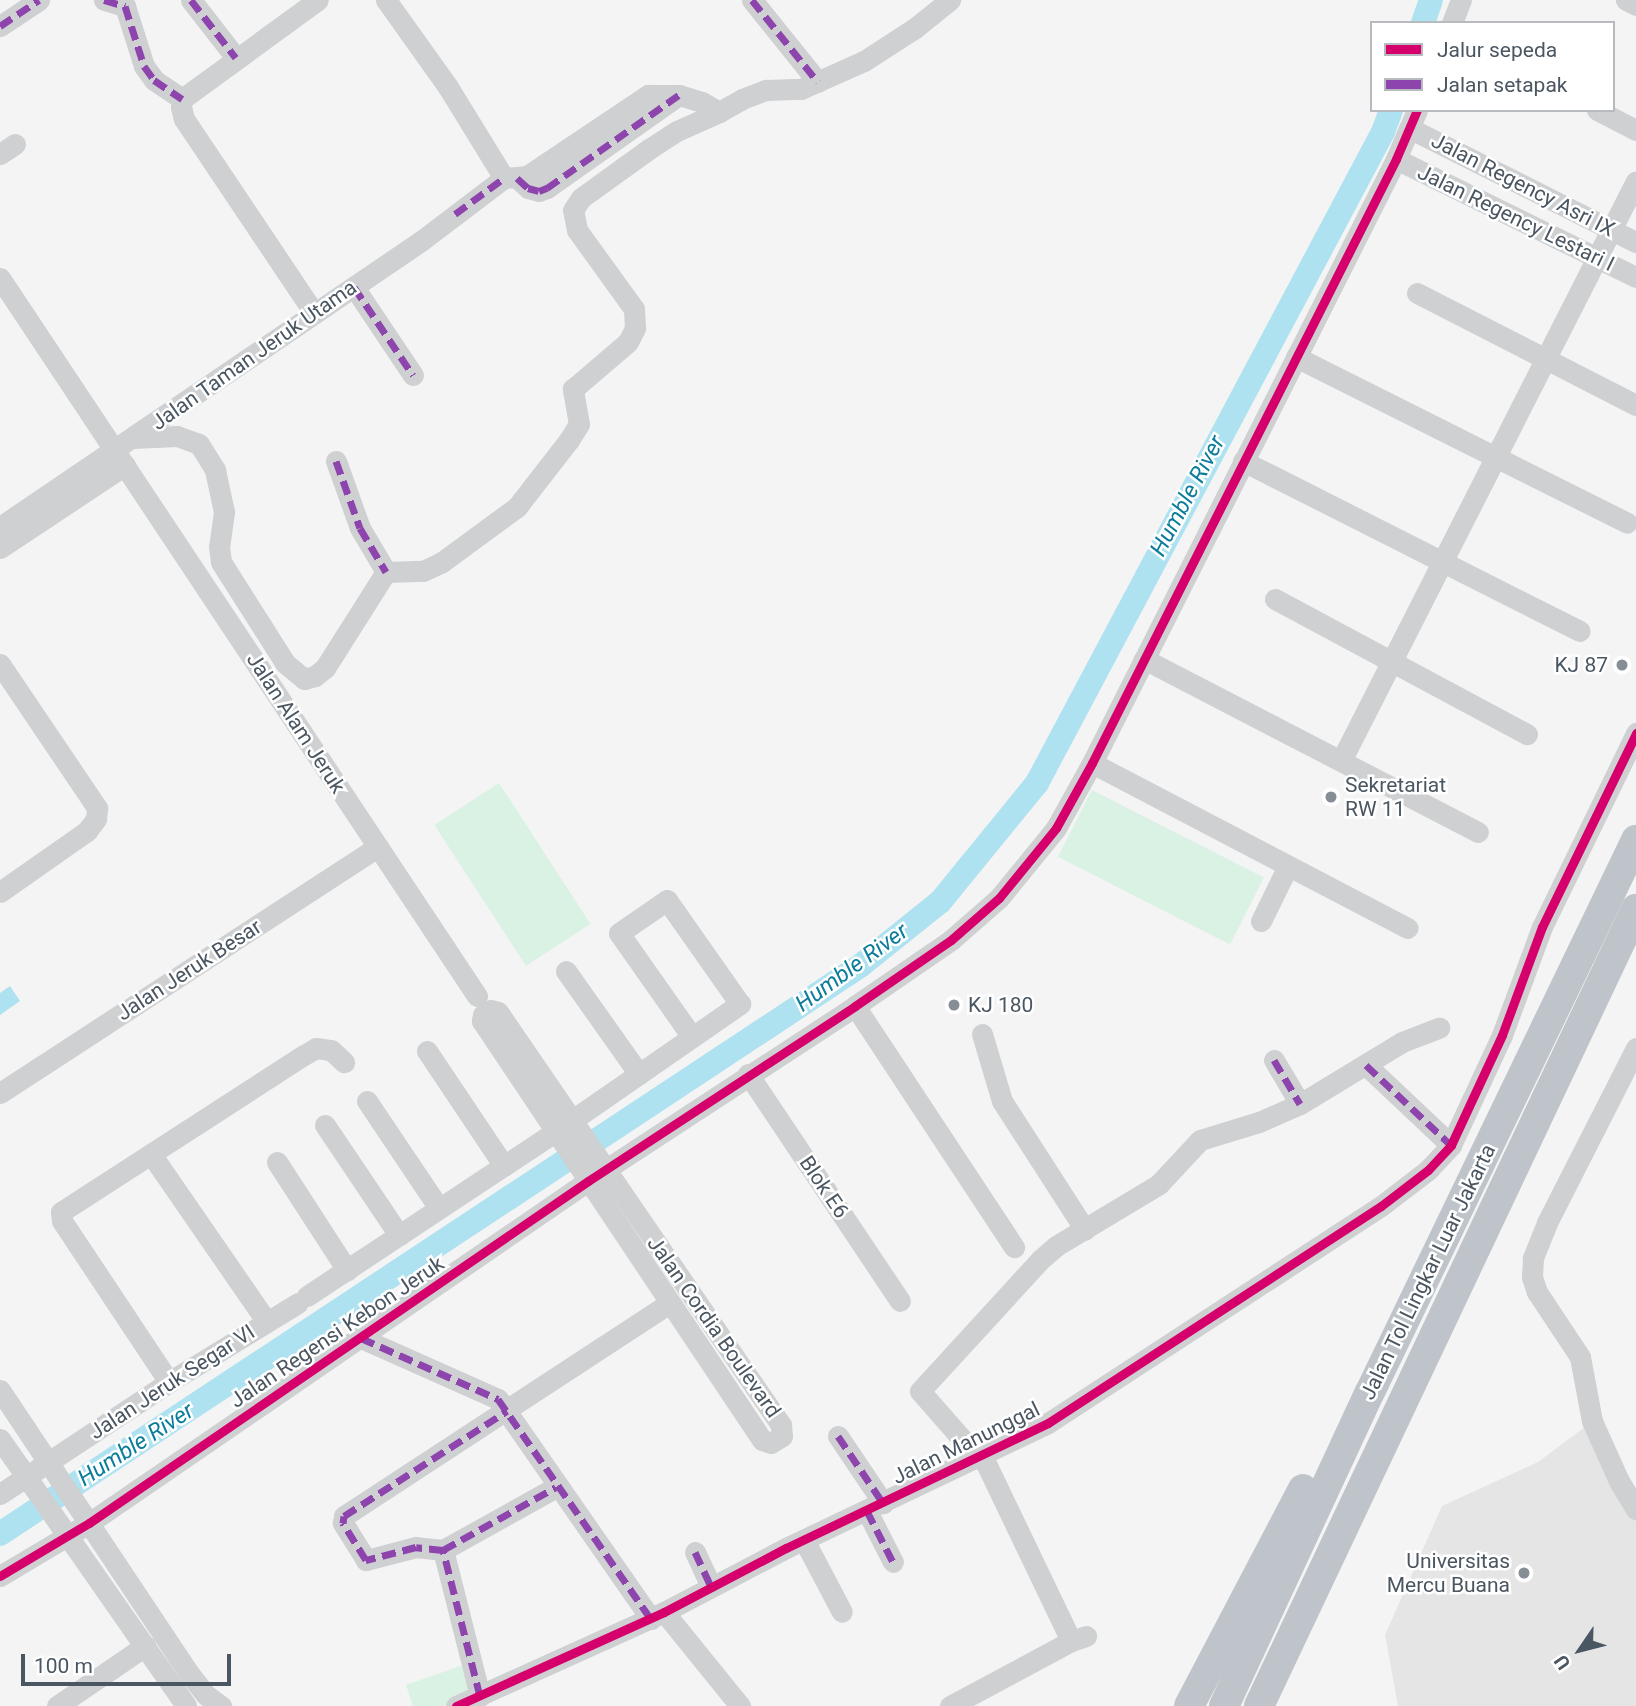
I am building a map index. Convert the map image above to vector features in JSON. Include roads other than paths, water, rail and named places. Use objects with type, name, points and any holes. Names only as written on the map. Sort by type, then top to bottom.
[{"type":"highway","name":"Jalan Tol Lingkar Luar Jakarta","points":[[1224,1706],[1370,1392],[1630,853]]},
{"type":"highway","name":"Jalan Tol Lingkar Luar Jakarta","points":[[1259,1706],[1636,909]]},
{"type":"highway","points":[[1189,1706],[1335,1428],[1370,1392]]},
{"type":"highway","points":[[1280,1706],[1292,1641]]},
{"type":"street","points":[[0,26],[39,0]]},
{"type":"street","points":[[104,0],[125,6],[144,66],[155,80],[182,99],[184,119],[314,313]]},
{"type":"street","points":[[191,0],[236,58]]},
{"type":"street","points":[[182,99],[318,0]]},
{"type":"street","points":[[386,0],[511,178],[528,188],[539,191],[547,188],[679,95],[702,102],[719,112]]},
{"type":"street","points":[[752,0],[818,82]]},
{"type":"street","points":[[386,572],[423,571],[442,562],[517,507],[579,424],[573,389],[628,342],[635,328],[634,309],[577,230],[573,210],[581,198],[677,131],[757,93],[802,89],[864,61],[915,28],[950,0]]},
{"type":"street","points":[[1453,21],[1461,0]]},
{"type":"street","points":[[1626,0],[1636,5]]},
{"type":"street","points":[[1601,112],[1636,130]]},
{"type":"street","name":"Jalan Regensi Kebon Jeruk","points":[[0,1576],[62,1528],[89,1523],[361,1338],[593,1170],[855,1006],[951,940],[999,898],[1056,828],[1092,763],[1396,159],[1413,119]]},
{"type":"street","name":"Jalan Regency Asri IX","points":[[1413,119],[1605,244],[1636,242]]},
{"type":"street","name":"Jalan Regency Lestari I","points":[[1396,159],[1605,244],[1636,277]]},
{"type":"street","name":"Jalan Taman Jeruk Utama","points":[[0,548],[120,458],[133,438],[511,178]]},
{"type":"street","points":[[1342,759],[1636,181]]},
{"type":"street","name":"Jalan Alam Jeruk","points":[[0,278],[477,996]]},
{"type":"street","points":[[354,287],[414,375]]},
{"type":"street","points":[[1417,293],[1636,405]]},
{"type":"street","points":[[1296,357],[1627,523]]},
{"type":"street","points":[[133,438],[186,436],[199,444],[210,458],[224,512],[219,545],[221,562],[296,676],[304,679],[315,676],[326,668],[386,572]]},
{"type":"street","name":"Jalan Taman Jeruk Utama","points":[[0,527],[120,458]]},
{"type":"street","points":[[336,461],[360,528],[386,572]]},
{"type":"street","points":[[1243,461],[1580,631]]},
{"type":"street","points":[[1275,599],[1527,734]]},
{"type":"street","points":[[1144,659],[1342,759],[1478,832]]},
{"type":"street","points":[[0,664],[97,808],[96,819],[87,831],[0,892]]},
{"type":"street","name":"Jalan Manunggal","points":[[456,1706],[657,1616],[804,1540],[1055,1419],[1166,1349],[1381,1206],[1428,1170],[1451,1144],[1502,1035],[1542,928],[1636,733]]},
{"type":"street","points":[[1092,763],[1408,928]]},
{"type":"street","name":"Jalan Jeruk Besar","points":[[0,1093],[378,847]]},
{"type":"street","points":[[1261,921],[1288,866]]},
{"type":"street","name":"Jalan Jeruk Segar VI","points":[[0,1494],[30,1483],[169,1382],[347,1270],[503,1166],[566,1130],[639,1074],[740,1004],[667,900],[619,933],[692,1037]]},
{"type":"street","points":[[566,971],[639,1074]]},
{"type":"street","points":[[855,1006],[1014,1247]]},
{"type":"street","name":"Jalan Cordia Boulevard","points":[[566,1130],[498,1012],[491,1010],[483,1015],[482,1021],[566,1130],[781,1425],[782,1436],[771,1443],[762,1440],[670,1303],[593,1170]]},
{"type":"street","points":[[950,1706],[1078,1639],[978,1454],[920,1391],[1040,1259],[1159,1184],[1200,1140],[1259,1122],[1300,1104],[1402,1042],[1439,1028]]},
{"type":"street","points":[[982,1034],[1002,1101],[1085,1230]]},
{"type":"street","points":[[169,1382],[62,1221],[61,1212],[316,1048],[331,1050],[344,1062]]},
{"type":"street","points":[[1635,1504],[1592,1421],[1580,1357],[1537,1292],[1532,1277],[1533,1258],[1547,1223],[1636,1048]]},
{"type":"street","points":[[427,1052],[503,1166]]},
{"type":"street","points":[[1274,1060],[1300,1104]]},
{"type":"street","points":[[1366,1065],[1451,1144]]},
{"type":"street","name":"Blok E6","points":[[748,1073],[900,1301]]},
{"type":"street","points":[[368,1101],[439,1208]]},
{"type":"street","points":[[326,1125],[399,1235]]},
{"type":"street","points":[[150,1154],[266,1321]]},
{"type":"street","points":[[276,1162],[347,1270]]},
{"type":"street","points":[[556,1487],[443,1550],[416,1547],[366,1560],[343,1522],[344,1516],[670,1303]]},
{"type":"street","points":[[361,1338],[488,1393],[508,1411],[556,1487],[657,1616],[740,1706]]},
{"type":"street","points":[[0,1390],[188,1672],[206,1695],[221,1706]]},
{"type":"street","points":[[838,1436],[875,1507],[893,1562]]},
{"type":"street","points":[[0,1439],[186,1706]]},
{"type":"street","points":[[804,1540],[842,1612]]},
{"type":"street","points":[[443,1550],[480,1696]]},
{"type":"street","points":[[695,1552],[711,1587]]},
{"type":"street","points":[[57,1706],[145,1646]]},
{"type":"water","points":[[10,986],[20,1001],[0,1015],[0,993]]},
{"type":"waterway","name":"Humble River","points":[[1424,21],[1431,0]]},
{"type":"waterway","name":"Humble River","points":[[0,1534],[860,966],[940,902],[1037,783],[1383,132],[1390,112]]},
{"type":"place","name":"KJ 87","points":[[1622,665]]},
{"type":"place","name":"Sekretariat RW 11","points":[[1331,797]]},
{"type":"place","name":"KJ 180","points":[[954,1005]]},
{"type":"place","name":"Universitas Mercu Buana","points":[[1524,1573]]}]
